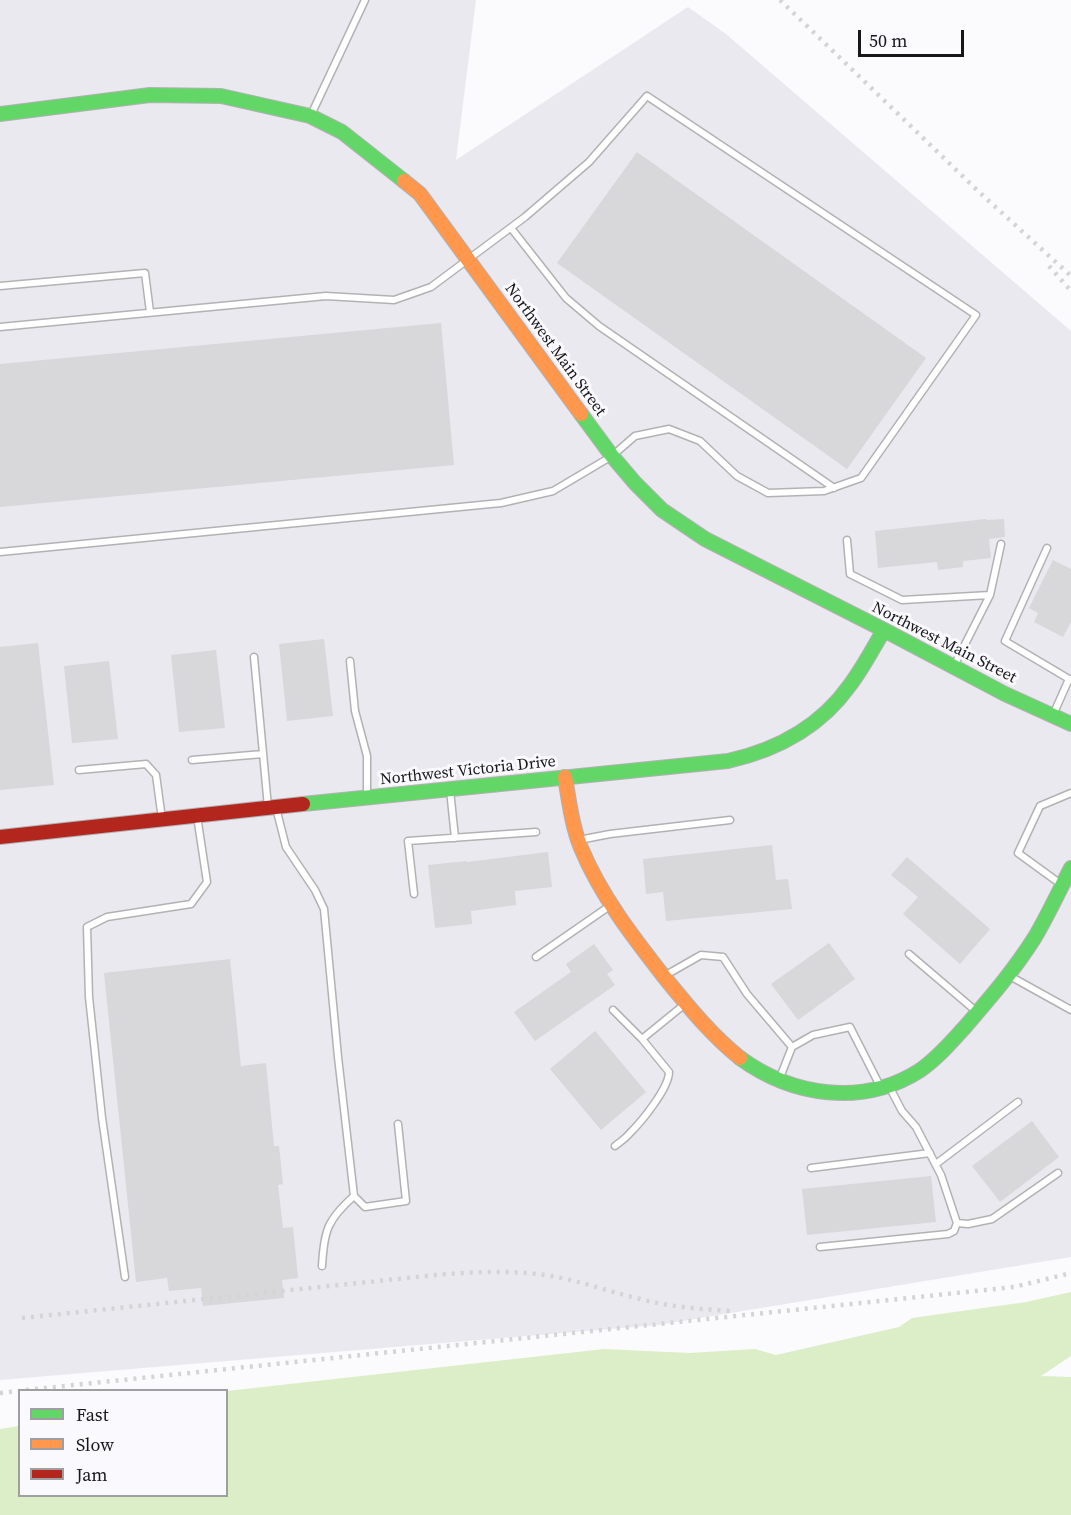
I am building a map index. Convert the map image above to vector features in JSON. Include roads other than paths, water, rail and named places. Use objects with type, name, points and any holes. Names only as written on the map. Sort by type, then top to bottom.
[{"type":"street","name":"Northwest Main Street","points":[[0,114],[150,95],[221,96],[310,116],[342,132],[420,194],[612,456],[662,510],[705,539],[1005,694],[1071,724]]},
{"type":"street","name":"Northwest Victoria Drive","points":[[0,837],[746,758],[762,753],[821,718],[846,692],[884,630]]},
{"type":"street","points":[[565,777],[578,840],[600,887],[664,976],[726,1046],[764,1074],[805,1090],[843,1093],[884,1086],[919,1071],[935,1058],[993,994],[1038,932],[1071,868]]},
{"type":"lane","points":[[310,116],[365,0]]},
{"type":"lane","points":[[0,327],[326,296],[394,300],[431,287],[525,217],[589,162],[647,96],[976,315],[861,478],[834,488],[768,494],[737,476],[700,441],[669,429],[635,436],[612,456],[553,491],[501,503],[0,552]]},
{"type":"lane","points":[[511,228],[566,298],[599,326],[834,488]]},
{"type":"lane","points":[[0,286],[145,273],[150,312]]},
{"type":"lane","points":[[847,540],[850,574],[902,600],[990,595]]},
{"type":"lane","points":[[954,667],[990,595],[1001,544]]},
{"type":"lane","points":[[1047,548],[1005,641],[1070,679],[1053,716]]},
{"type":"lane","points":[[254,657],[263,754],[272,807],[286,847],[315,890],[324,909],[354,1196],[365,1207],[406,1201],[398,1124]]},
{"type":"lane","points":[[350,662],[355,711],[367,756],[367,798]]},
{"type":"lane","points":[[192,760],[263,754]]},
{"type":"lane","points":[[79,770],[146,764],[156,775],[162,819]]},
{"type":"lane","points":[[450,789],[455,838]]},
{"type":"lane","points":[[1062,885],[1018,853],[1040,806],[1071,794]]},
{"type":"lane","points":[[125,1277],[102,1118],[89,998],[87,927],[107,917],[191,904],[207,882],[197,816]]},
{"type":"lane","points":[[578,840],[730,820]]},
{"type":"lane","points":[[414,894],[408,841],[536,832]]},
{"type":"lane","points":[[536,957],[612,904]]},
{"type":"lane","points":[[909,954],[977,1012]]},
{"type":"lane","points":[[664,976],[701,955],[723,957],[747,994],[792,1047]]},
{"type":"lane","points":[[1007,975],[1071,1010]]},
{"type":"lane","points":[[642,1039],[686,1003]]},
{"type":"lane","points":[[613,1010],[642,1039],[669,1072],[669,1079],[664,1090],[630,1134],[615,1146]]},
{"type":"lane","points":[[779,1081],[792,1047],[813,1035],[850,1027],[884,1086],[916,1127],[941,1175],[957,1223],[954,1231],[948,1234],[820,1247]]},
{"type":"lane","points":[[936,1164],[1018,1102]]},
{"type":"lane","points":[[811,1168],[930,1153]]},
{"type":"lane","points":[[957,1223],[968,1224],[992,1219],[1058,1173]]},
{"type":"lane","points":[[322,1266],[326,1231],[339,1209],[354,1196]]},
{"type":"railway","points":[[780,0],[978,191],[1071,276]]},
{"type":"railway","points":[[1049,266],[1071,291]]},
{"type":"railway","points":[[22,1318],[445,1274],[498,1272],[551,1276],[663,1304],[731,1311]]},
{"type":"railway","points":[[36,1389],[1014,1287],[1071,1273]]},
{"type":"railway","points":[[0,1393],[18,1391]]}]
